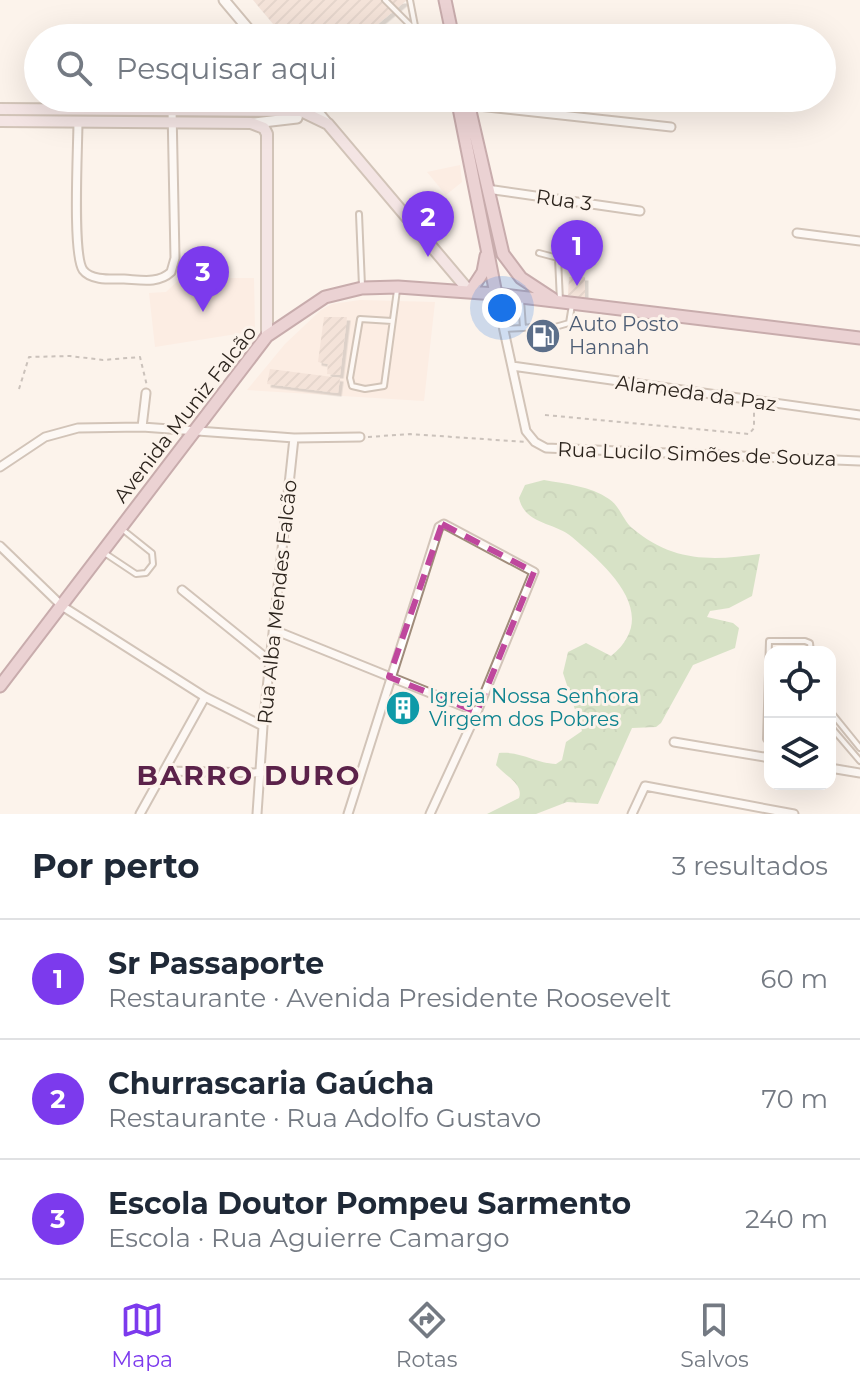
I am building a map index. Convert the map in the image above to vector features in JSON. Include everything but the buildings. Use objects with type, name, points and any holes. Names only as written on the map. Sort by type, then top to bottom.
[{"type":"main road","points":[[437,0],[442,24]]},
{"type":"main road","points":[[445,0],[450,24]]},
{"type":"main road","points":[[0,109],[24,110]]},
{"type":"main road","points":[[86,112],[172,115],[251,123],[264,128],[267,134],[267,336]]},
{"type":"main road","points":[[0,121],[78,121],[269,112]]},
{"type":"main road","points":[[303,112],[328,124],[470,292],[483,272],[487,244]]},
{"type":"main road","points":[[460,112],[496,294]]},
{"type":"main road","points":[[470,112],[496,237],[509,266],[536,290],[566,304]]},
{"type":"main road","name":"Avenida Muniz Falcão","points":[[0,686],[267,336],[307,306],[343,291],[398,287],[496,294],[860,338]]},
{"type":"street","points":[[224,0],[244,24]]},
{"type":"street","points":[[251,123],[292,120],[300,112]]},
{"type":"street","points":[[317,112],[328,124]]},
{"type":"street","points":[[554,112],[671,127]]},
{"type":"street","points":[[78,121],[78,244],[82,268],[101,278],[155,281],[171,272],[175,258],[172,115]]},
{"type":"street","name":"Rua 3","points":[[487,189],[640,211]]},
{"type":"street","points":[[797,233],[860,241]]},
{"type":"street","name":"Rua Lucilo Simões de Souza","points":[[496,294],[526,431],[535,442],[560,449],[860,461]]},
{"type":"street","name":"Alameda da Paz","points":[[512,366],[860,415]]},
{"type":"street","points":[[142,427],[146,393]]},
{"type":"street","points":[[0,467],[27,447],[61,430],[142,427],[294,438],[360,437]]},
{"type":"street","name":"Rua Alba Mendes Falcão","points":[[257,814],[263,726],[294,438]]},
{"type":"street","points":[[348,814],[389,677],[440,525],[467,534],[534,572],[477,712],[430,814]]},
{"type":"street","points":[[0,546],[62,606],[205,697],[263,726]]},
{"type":"street","points":[[182,590],[270,661]]},
{"type":"street","points":[[274,630],[477,712]]},
{"type":"street","points":[[140,814],[205,697]]},
{"type":"street","points":[[674,742],[764,757]]},
{"type":"street","points":[[836,769],[860,773]]},
{"type":"street","points":[[166,771],[261,773]]},
{"type":"street","points":[[632,814],[644,786],[794,814]]},
{"type":"lane","points":[[385,0],[408,24]]},
{"type":"lane","points":[[411,2],[415,24]]},
{"type":"lane","points":[[359,214],[362,288]]},
{"type":"lane","points":[[539,253],[558,258],[569,323],[555,327]]},
{"type":"lane","points":[[392,321],[360,319],[350,378],[352,386],[365,389],[384,386],[398,287]]},
{"type":"lane","points":[[521,298],[523,328]]},
{"type":"lane","points":[[504,329],[532,327]]},
{"type":"lane","points":[[102,552],[136,574],[146,573],[153,564],[152,553],[120,528]]},
{"type":"lane","points":[[769,646],[769,641],[805,641],[810,646]]},
{"type":"lane","points":[[834,718],[831,727],[860,761]]},
{"type":"lane","points":[[835,718],[860,748]]},
{"type":"path","points":[[19,389],[29,357],[70,356],[103,360],[140,357],[146,393]]},
{"type":"path","points":[[545,415],[749,434],[754,428],[754,402]]},
{"type":"path","name":"Rua Lucilo Simões de Souza","points":[[360,437],[410,434],[535,442]]},
{"type":"highlighted area","points":[[442,524],[534,572],[477,712],[389,677]]},
{"type":"shaded area","points":[[460,165],[462,182],[446,195],[427,172]]},
{"type":"shaded area","points":[[181,278],[254,278],[255,331],[155,347],[149,293],[166,292]]},
{"type":"shaded area","points":[[360,300],[435,302],[424,401],[247,390],[285,344],[321,310],[332,304]]},
{"type":"green space","points":[[544,480],[578,486],[602,495],[616,505],[632,528],[677,553],[709,558],[760,554],[752,596],[729,608],[710,611],[707,617],[733,623],[739,628],[735,648],[693,665],[656,727],[632,728],[598,804],[567,802],[536,814],[487,814],[519,798],[520,793],[516,784],[496,765],[499,753],[556,764],[562,760],[566,742],[582,731],[563,673],[568,652],[586,643],[611,656],[626,640],[632,624],[624,592],[600,562],[565,532],[534,518],[522,507],[519,498],[525,485]]},
{"type":"place","name":"Churrascaria Gaúcha","points":[[428,257]]},
{"type":"place","name":"Sr Passaporte","points":[[577,286]]},
{"type":"place","name":"Escola Doutor Pompeu Sarmento","points":[[203,312]]},
{"type":"place","name":"Auto Posto Hannah","points":[[543,336]]},
{"type":"place","name":"Igreja Nossa Senhora Virgem dos Pobres","points":[[403,708]]},
{"type":"district","name":"BARRO DURO","points":[[249,775]]}]
